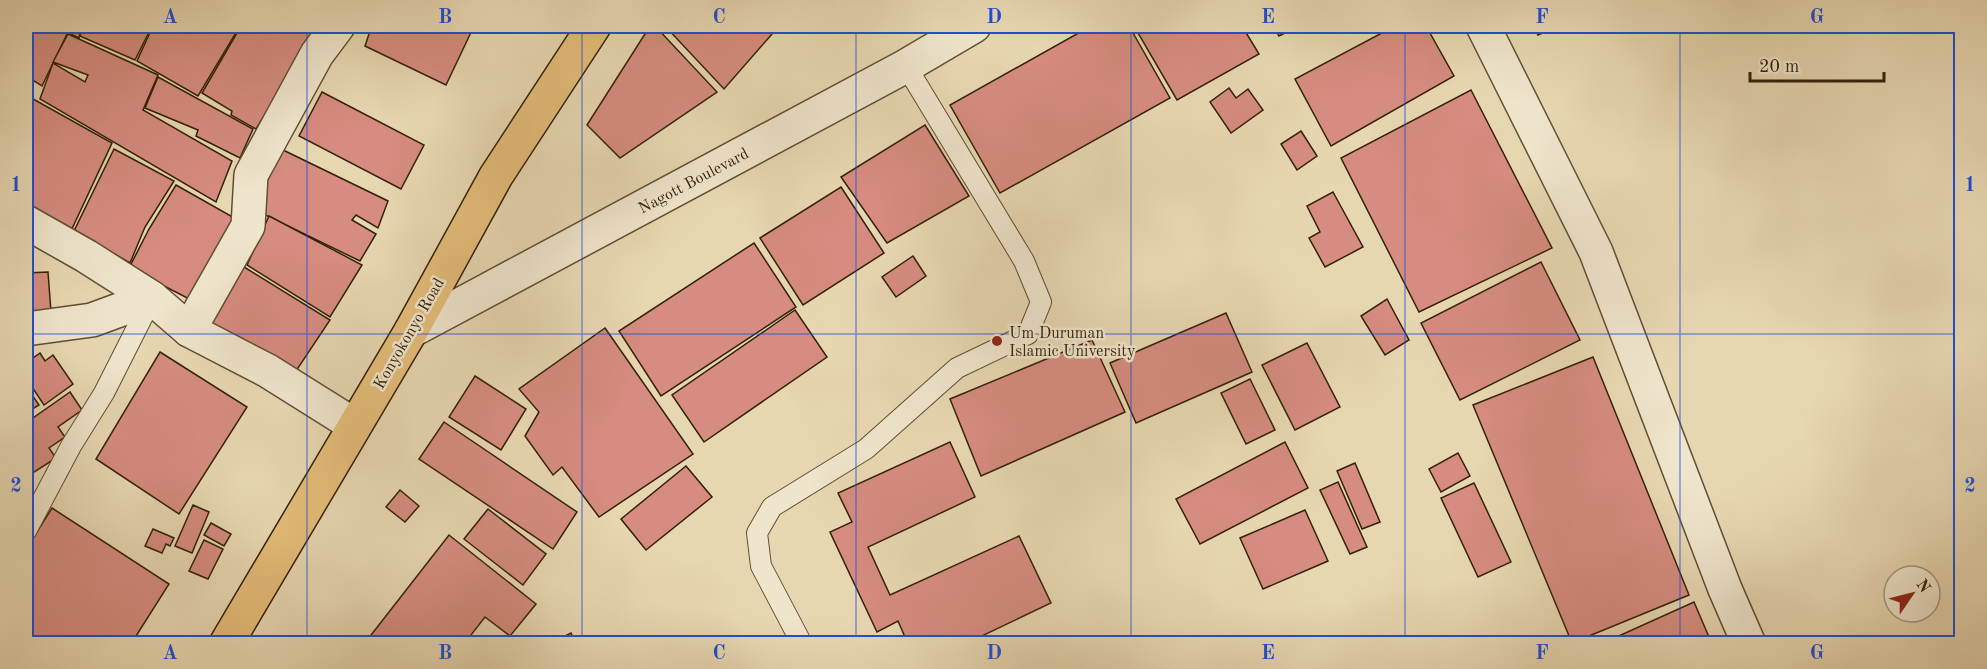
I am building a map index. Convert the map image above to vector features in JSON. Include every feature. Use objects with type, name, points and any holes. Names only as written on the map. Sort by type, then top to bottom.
[{"type":"main road","name":"Konyokonyo Road","points":[[226,644],[411,331],[496,176],[594,26]]},
{"type":"street","points":[[189,330],[248,226],[251,175],[317,54],[338,26]]},
{"type":"street","name":"Nagott Boulevard","points":[[411,331],[906,66],[974,26]]},
{"type":"street","points":[[1483,26],[1596,252],[1725,589],[1749,644]]},
{"type":"street","points":[[26,222],[86,256],[152,298],[189,330],[268,371],[354,425]]},
{"type":"street","points":[[26,329],[92,320],[152,298]]},
{"type":"lane","points":[[802,644],[761,566],[757,533],[772,507],[866,448],[957,368],[1028,334],[1041,302],[1024,261],[906,66]]},
{"type":"lane","points":[[26,531],[70,446],[104,393],[152,298]]},
{"type":"building","points":[[26,26],[51,26],[67,34],[42,86],[26,76]]},
{"type":"building","points":[[54,26],[81,26],[79,38]]},
{"type":"building","points":[[83,26],[152,26],[135,60],[80,36]]},
{"type":"building","points":[[153,26],[240,26],[198,96],[137,61]]},
{"type":"building","points":[[241,26],[320,26],[256,129],[231,115],[232,111],[202,93]]},
{"type":"building","points":[[367,26],[474,26],[446,85],[365,46],[370,31],[384,31]]},
{"type":"building","points":[[650,26],[655,26],[717,92],[620,158],[587,125]]},
{"type":"building","points":[[665,26],[762,26],[772,34],[724,89]]},
{"type":"building","points":[[1091,26],[1129,26],[1170,98],[1000,193],[950,105]]},
{"type":"building","points":[[1134,26],[1242,26],[1259,54],[1177,100]]},
{"type":"building","points":[[1273,26],[1299,26],[1279,36]]},
{"type":"building","points":[[1395,26],[1426,26],[1454,76],[1331,146],[1295,79]]},
{"type":"building","points":[[1533,26],[1557,26],[1538,35]]},
{"type":"building","points":[[68,34],[158,75],[143,110],[232,161],[216,202],[40,99],[53,63],[85,82],[88,75],[53,62]]},
{"type":"building","points":[[158,77],[253,129],[240,158],[196,136],[198,130],[145,108]]},
{"type":"building","points":[[1229,88],[1236,98],[1248,89],[1263,110],[1231,133],[1210,102]]},
{"type":"building","points":[[1471,90],[1552,248],[1419,312],[1341,158]]},
{"type":"building","points":[[322,92],[424,145],[401,189],[299,136]]},
{"type":"building","points":[[26,95],[112,143],[70,233],[26,217]]},
{"type":"building","points":[[925,125],[969,196],[887,243],[841,177]]},
{"type":"building","points":[[1301,131],[1317,156],[1297,170],[1281,144]]},
{"type":"building","points":[[114,149],[174,181],[145,227],[130,263],[74,231]]},
{"type":"building","points":[[281,149],[388,201],[378,228],[356,215],[352,220],[376,234],[360,261],[255,210]]},
{"type":"building","points":[[176,185],[238,220],[197,303],[129,268],[149,229]]},
{"type":"building","points":[[841,187],[884,253],[803,305],[760,238]]},
{"type":"building","points":[[1333,192],[1363,247],[1325,267],[1309,238],[1320,232],[1307,206]]},
{"type":"building","points":[[269,216],[362,265],[330,317],[247,265]]},
{"type":"building","points":[[754,243],[796,307],[661,396],[619,331]]},
{"type":"building","points":[[913,256],[926,276],[896,297],[882,277]]},
{"type":"building","points":[[236,262],[330,320],[294,374],[205,322]]},
{"type":"building","points":[[1541,262],[1580,340],[1460,400],[1421,323]]},
{"type":"building","points":[[48,272],[51,312],[26,313],[26,273]]},
{"type":"building","points":[[1387,299],[1409,340],[1385,355],[1361,316]]},
{"type":"building","points":[[795,310],[827,357],[704,442],[672,395]]},
{"type":"building","points":[[1226,313],[1252,372],[1136,423],[1110,363]]},
{"type":"building","points":[[605,328],[693,454],[599,517],[562,467],[553,475],[525,436],[539,412],[519,389]]},
{"type":"building","points":[[1092,340],[1125,412],[981,476],[950,399]]},
{"type":"building","points":[[1307,343],[1340,407],[1295,430],[1262,365]]},
{"type":"building","points":[[160,352],[247,407],[179,514],[96,459]]},
{"type":"building","points":[[40,353],[45,361],[53,355],[73,384],[44,405],[26,378],[26,363]]},
{"type":"building","points":[[1593,357],[1689,595],[1572,643],[1473,405]]},
{"type":"building","points":[[475,376],[526,409],[501,450],[449,417]]},
{"type":"building","points":[[1250,379],[1275,430],[1246,444],[1221,393]]},
{"type":"building","points":[[26,386],[39,405],[26,413]]},
{"type":"building","points":[[70,392],[82,410],[58,427],[65,437],[49,448],[56,458],[28,476],[26,472],[26,423]]},
{"type":"building","points":[[444,422],[577,512],[553,549],[419,459]]},
{"type":"building","points":[[950,442],[975,497],[868,547],[890,595],[1019,536],[1051,603],[965,644],[908,644],[898,621],[877,632],[830,532],[852,522],[838,493]]},
{"type":"building","points":[[1285,442],[1308,488],[1200,544],[1176,499]]},
{"type":"building","points":[[1458,453],[1470,476],[1441,492],[1429,469]]},
{"type":"building","points":[[1355,463],[1380,522],[1362,529],[1337,471]]},
{"type":"building","points":[[686,466],[712,497],[646,550],[621,519]]},
{"type":"building","points":[[1338,482],[1367,547],[1350,554],[1320,490]]},
{"type":"building","points":[[1474,483],[1511,562],[1478,577],[1441,498]]},
{"type":"building","points":[[400,490],[419,506],[405,522],[386,507]]},
{"type":"building","points":[[193,505],[209,512],[192,553],[175,546]]},
{"type":"building","points":[[52,508],[169,584],[131,644],[26,644],[26,549]]},
{"type":"building","points":[[488,509],[546,554],[523,585],[464,539]]},
{"type":"building","points":[[1305,510],[1328,561],[1263,589],[1240,538]]},
{"type":"building","points":[[211,523],[231,534],[224,546],[204,535]]},
{"type":"building","points":[[153,529],[174,538],[170,546],[166,544],[162,553],[145,546]]},
{"type":"building","points":[[449,535],[536,604],[510,636],[485,617],[464,644],[374,644],[368,639]]},
{"type":"building","points":[[204,540],[223,549],[208,579],[189,571]]},
{"type":"building","points":[[1694,602],[1712,644],[1601,644]]},
{"type":"building","points":[[571,633],[576,644],[549,644]]},
{"type":"place","name":"Um Duruman Islamic University","points":[[997,341]]}]
